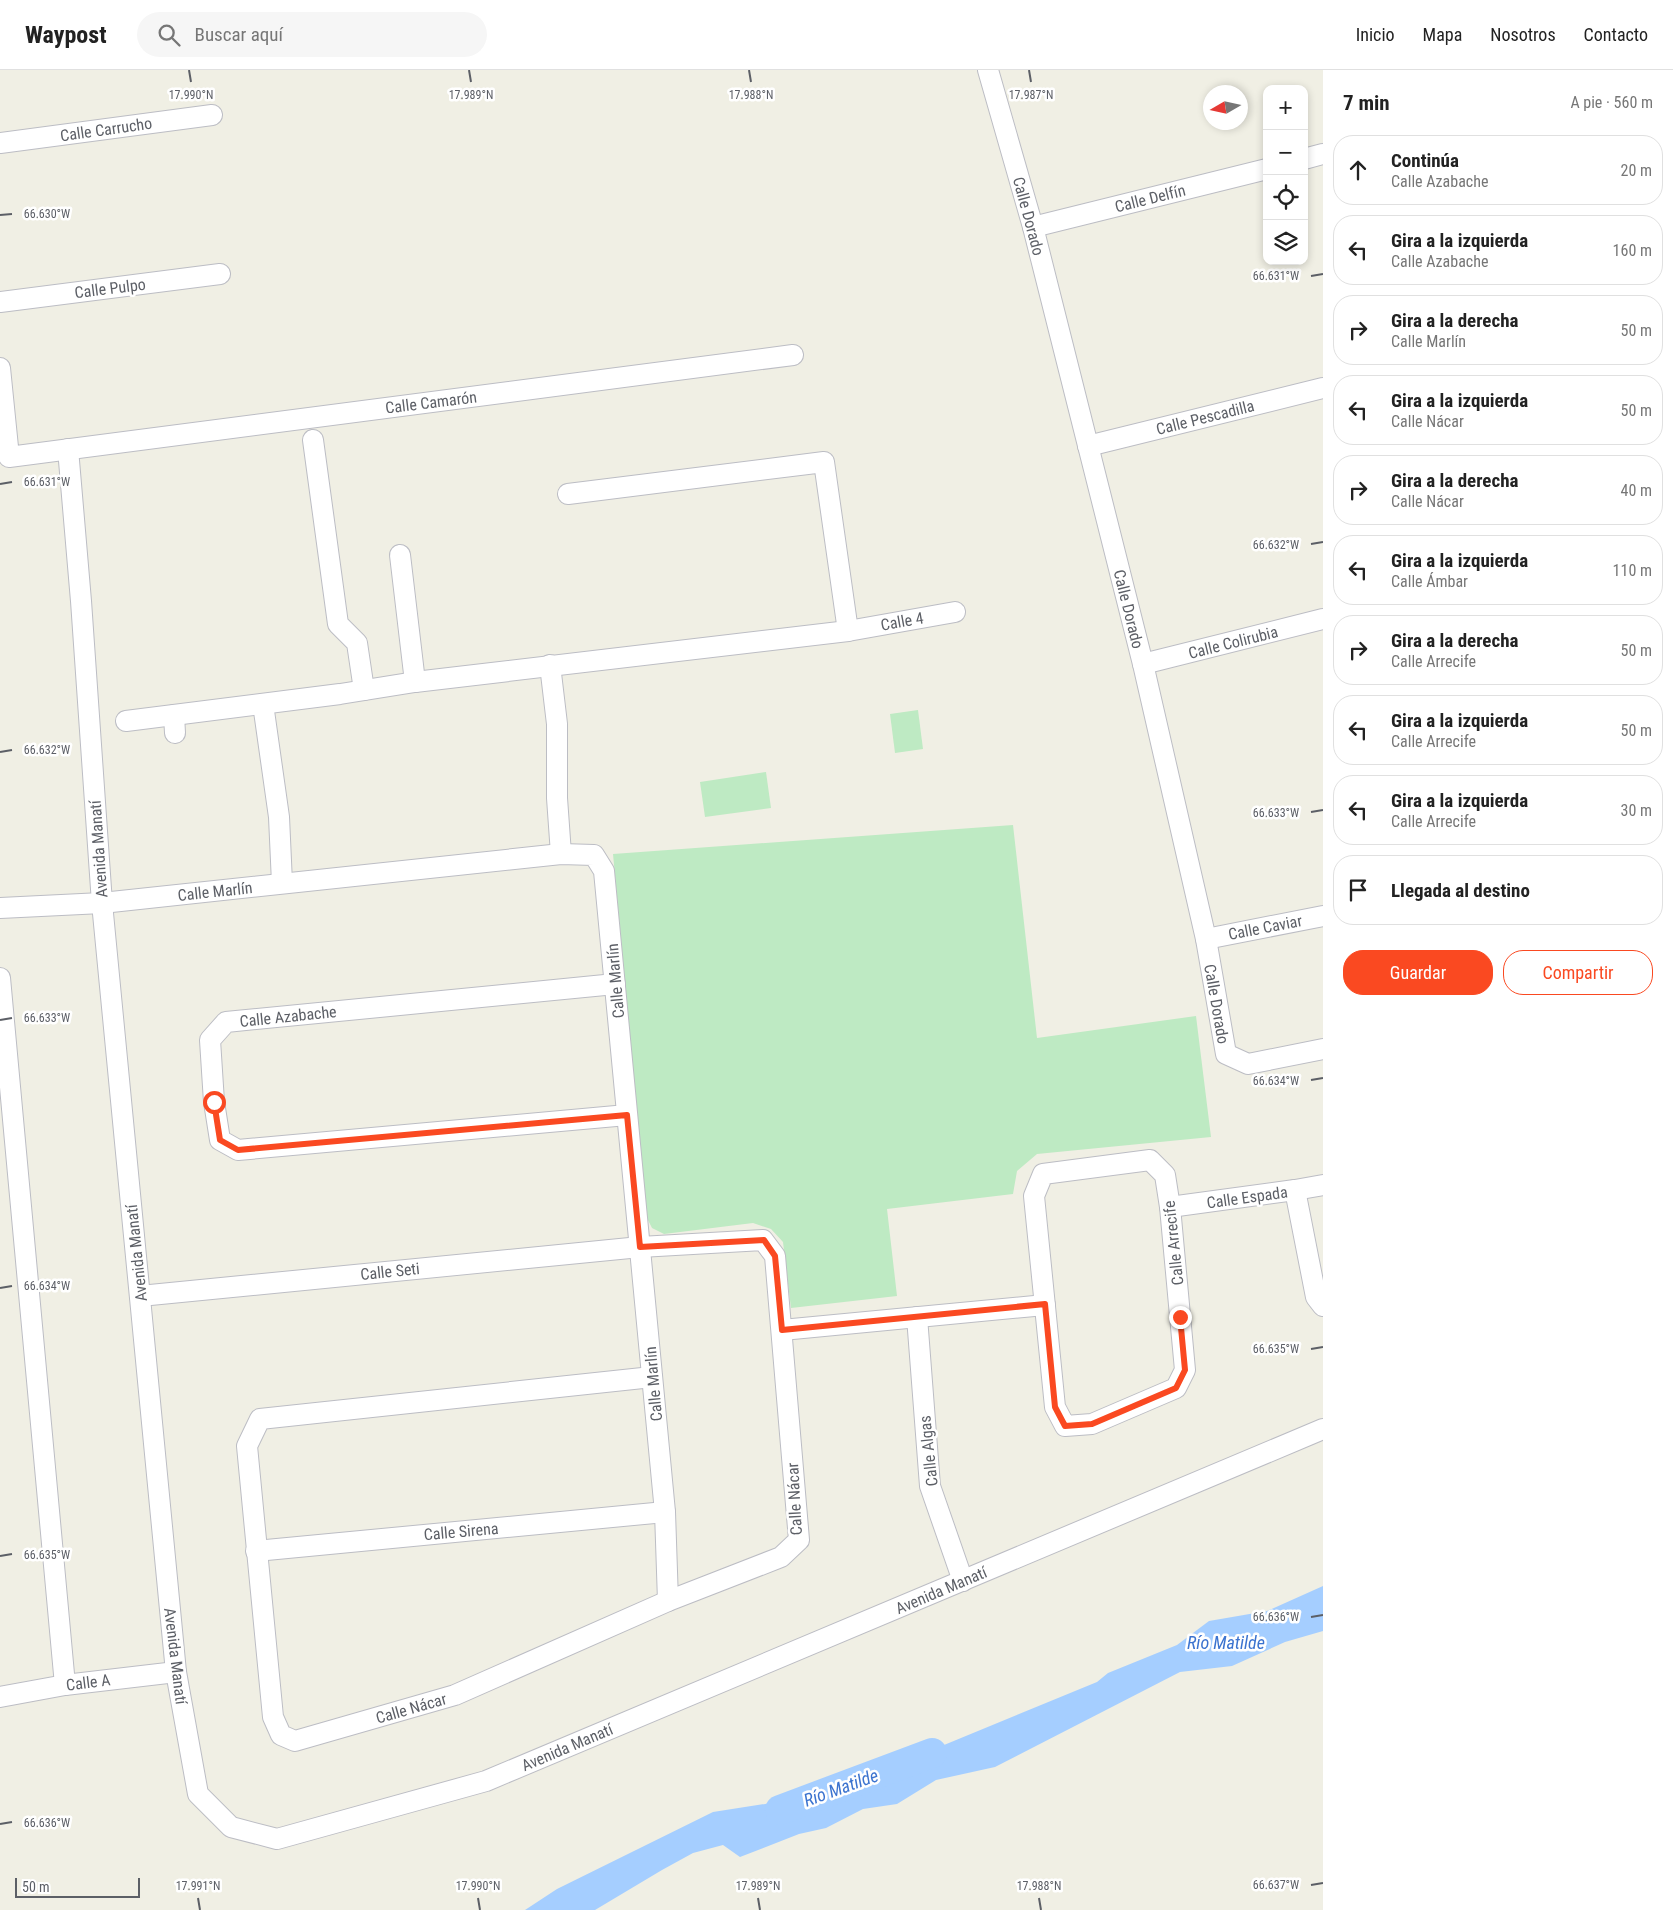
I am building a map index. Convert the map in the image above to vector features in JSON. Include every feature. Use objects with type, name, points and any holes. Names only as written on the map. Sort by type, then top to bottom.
[{"type":"street","name":"Calle Dorado","points":[[988,70],[1033,227],[1143,664],[1206,939],[1226,1054],[1248,1064],[1323,1049]]},
{"type":"street","name":"Calle Carrucho","points":[[0,143],[212,116]]},
{"type":"street","points":[[1308,158],[1323,154]]},
{"type":"street","name":"Calle Delfín","points":[[1033,227],[1263,169]]},
{"type":"street","name":"Calle Pulpo","points":[[0,302],[220,274]]},
{"type":"street","name":"Calle Camarón","points":[[68,449],[793,355]]},
{"type":"street","points":[[0,368],[10,457],[68,449]]},
{"type":"street","name":"Calle Pescadilla","points":[[1088,446],[1323,388]]},
{"type":"street","points":[[313,440],[338,624],[357,644],[364,690]]},
{"type":"street","name":"Avenida Manatí","points":[[68,449],[81,601],[102,903],[176,1672],[198,1794],[231,1827],[277,1839],[486,1781],[1323,1428]]},
{"type":"street","points":[[568,494],[824,462],[848,630]]},
{"type":"street","points":[[400,555],[415,682]]},
{"type":"street","name":"Calle 4","points":[[126,720],[175,724],[263,704],[415,682],[848,630],[955,612]]},
{"type":"street","name":"Calle Colirubia","points":[[1143,664],[1323,619]]},
{"type":"street","points":[[550,666],[557,724],[557,798],[561,854]]},
{"type":"street","points":[[263,704],[279,818],[282,884]]},
{"type":"street","name":"Calle Marlín","points":[[0,908],[102,903],[561,854],[594,855],[604,871],[665,1512],[668,1601]]},
{"type":"street","name":"Calle Caviar","points":[[1206,939],[1323,916]]},
{"type":"street","points":[[0,978],[65,1685]]},
{"type":"street","name":"Calle Azabache","points":[[615,984],[226,1022],[210,1040],[214,1102],[220,1140],[238,1150],[627,1115]]},
{"type":"street","name":"Calle Arrecife","points":[[1150,1160],[1165,1175],[1170,1207],[1185,1370],[1176,1388],[1092,1424],[1065,1426],[1055,1407],[1045,1304],[1034,1196],[1043,1174],[1150,1160]]},
{"type":"street","name":"Calle Espada","points":[[1170,1207],[1323,1185]]},
{"type":"street","points":[[1295,1190],[1316,1297],[1323,1306]]},
{"type":"street","name":"Calle Nácar","points":[[640,1247],[764,1240],[775,1256],[799,1540],[781,1557],[668,1601],[455,1695],[295,1740],[281,1734],[273,1717],[247,1446],[260,1419],[652,1377]]},
{"type":"street","name":"Calle Seti","points":[[140,1296],[640,1247]]},
{"type":"street","points":[[782,1330],[1045,1304]]},
{"type":"street","name":"Calle Algas","points":[[917,1317],[930,1486],[963,1581]]},
{"type":"street","name":"Calle Sirena","points":[[256,1551],[665,1512]]},
{"type":"street","name":"Calle A","points":[[0,1697],[65,1685],[176,1672]]},
{"type":"green space","points":[[918,710],[923,749],[895,753],[890,714]]},
{"type":"green space","points":[[766,772],[771,808],[705,817],[700,782]]},
{"type":"green space","points":[[1013,825],[1037,1038],[1196,1016],[1211,1137],[1037,1154],[1017,1171],[1013,1194],[887,1209],[897,1296],[791,1308],[783,1242],[771,1229],[753,1223],[664,1234],[652,1228],[647,1218],[613,854]]},
{"type":"water","name":"Río Matilde","points":[[1323,1586],[1323,1631],[1285,1642],[1232,1666],[1180,1672],[995,1767],[936,1780],[897,1804],[863,1809],[826,1828],[799,1834],[740,1857],[723,1845],[693,1853],[595,1910],[525,1910],[557,1889],[713,1812],[842,1792],[944,1745],[1097,1682],[1108,1673],[1177,1645],[1209,1621],[1267,1611]]},
{"type":"waterway","name":"Río Matilde","points":[[780,1810],[932,1753]]},
{"type":"route","points":[[214,1102],[220,1140],[238,1150],[627,1115],[640,1247],[764,1240],[775,1256],[782,1330],[1045,1304],[1055,1407],[1065,1426],[1092,1424],[1176,1388],[1185,1370],[1180,1317]]}]
